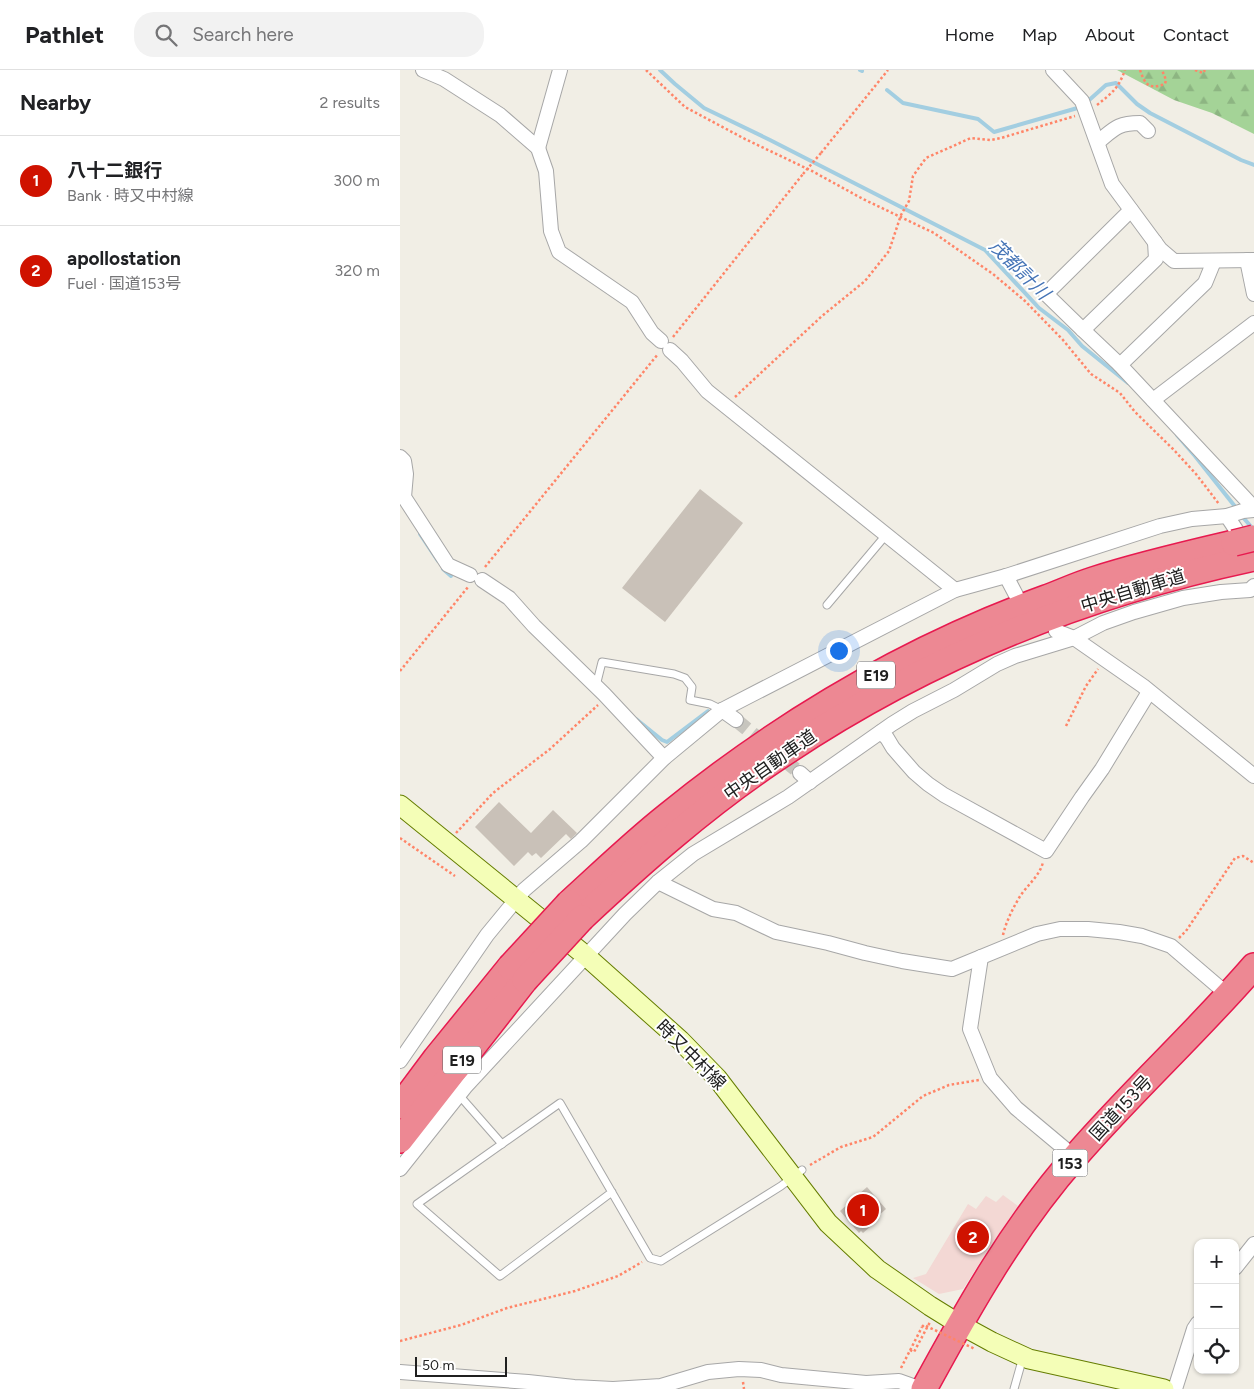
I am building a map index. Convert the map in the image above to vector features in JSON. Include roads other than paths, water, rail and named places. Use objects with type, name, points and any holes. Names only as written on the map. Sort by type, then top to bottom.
[{"type":"highway","name":"中央自動車道","points":[[400,1106],[436,1058],[666,817],[711,781],[768,742],[892,666],[1020,607],[1092,580],[1168,559],[1249,551]]},
{"type":"highway","name":"国道153号","points":[[919,1387],[1024,1223],[1070,1163],[1229,995],[1254,966]]},
{"type":"highway","name":"中央自動車道","points":[[400,1140],[517,973]]},
{"type":"main road","name":"時又中村線","points":[[400,805],[586,956],[680,1040],[717,1078],[797,1174],[828,1223],[877,1269],[959,1324],[1029,1359],[1153,1388]]},
{"type":"street","points":[[423,70],[444,79],[500,115],[538,148],[546,171],[551,231],[559,252],[632,302],[652,333],[682,361],[707,391],[955,590]]},
{"type":"street","points":[[538,148],[560,70]]},
{"type":"street","points":[[1053,70],[1085,108],[1112,184],[1160,249],[1174,261],[1250,260],[1254,294]]},
{"type":"street","points":[[1098,142],[1115,128],[1126,123],[1140,123],[1148,131]]},
{"type":"street","points":[[1131,210],[1046,294],[1120,365],[1153,400],[1242,512],[1249,551]]},
{"type":"street","points":[[1084,330],[1156,260],[1155,242]]},
{"type":"street","points":[[1120,365],[1205,283],[1214,261]]},
{"type":"street","points":[[1153,400],[1254,323]]},
{"type":"street","points":[[400,456],[404,461],[406,474],[404,497],[448,565],[476,578],[509,598],[534,626],[607,697],[664,758]]},
{"type":"street","points":[[400,1061],[487,935],[516,898],[582,840],[664,758],[722,710],[955,590],[1006,576],[1160,526],[1192,519],[1242,512]]},
{"type":"street","points":[[1006,576],[1016,594]]},
{"type":"street","points":[[400,1169],[459,1094],[625,914],[658,882],[693,854],[788,797],[805,778],[913,711],[954,690],[997,664],[1015,656],[1074,638],[1103,623],[1134,612],[1183,598],[1250,590],[1254,586]]},
{"type":"street","points":[[1056,631],[1074,638],[1143,686],[1254,776]]},
{"type":"street","points":[[881,732],[888,738],[893,748],[914,772],[928,784],[944,795],[1046,851],[1102,769],[1149,692]]},
{"type":"street","points":[[722,710],[736,720]]},
{"type":"street","points":[[658,882],[713,909],[736,913],[776,932],[828,943],[865,954],[952,969],[1037,934],[1060,929],[1088,929],[1142,936],[1170,946],[1220,988]]},
{"type":"street","points":[[980,957],[970,1029],[990,1078],[1016,1108],[1066,1149]]},
{"type":"street","points":[[1239,1263],[1254,1244]]},
{"type":"street","points":[[1175,1389],[1194,1329]]},
{"type":"street","points":[[400,1372],[613,1389],[662,1386],[708,1372],[739,1368],[761,1370],[782,1375],[866,1383],[899,1381],[919,1387]]},
{"type":"lane","points":[[827,605],[886,535]]},
{"type":"lane","points":[[596,686],[602,662],[674,674],[685,678],[692,687],[690,700],[710,704],[722,710]]},
{"type":"lane","points":[[459,1094],[502,1144]]},
{"type":"lane","points":[[612,1192],[500,1276],[417,1204],[560,1103],[612,1192],[650,1258],[660,1261],[781,1186],[797,1174]]},
{"type":"lane","points":[[1014,1389],[1023,1356]]},
{"type":"waterway","name":"茂都計川","points":[[660,70],[704,108],[985,250],[1039,308],[1068,330],[1082,346],[1128,383]]},
{"type":"waterway","points":[[1087,102],[1106,85],[1116,83],[1137,104],[1150,113],[1254,165]]},
{"type":"waterway","points":[[887,90],[903,103],[978,119],[994,132],[1081,107]]},
{"type":"waterway","name":"茂都計川","points":[[1177,435],[1237,509]]},
{"type":"waterway","name":"茂都計川","points":[[1241,515],[1253,529]]},
{"type":"waterway","points":[[420,534],[438,561]]},
{"type":"waterway","points":[[443,569],[451,576]]},
{"type":"waterway","points":[[636,719],[667,742],[708,711]]},
{"type":"tunnel","points":[[736,720],[800,773]]},
{"type":"place","name":"八十二銀行","points":[[863,1210]]},
{"type":"place","name":"apollostation","points":[[973,1237]]}]
